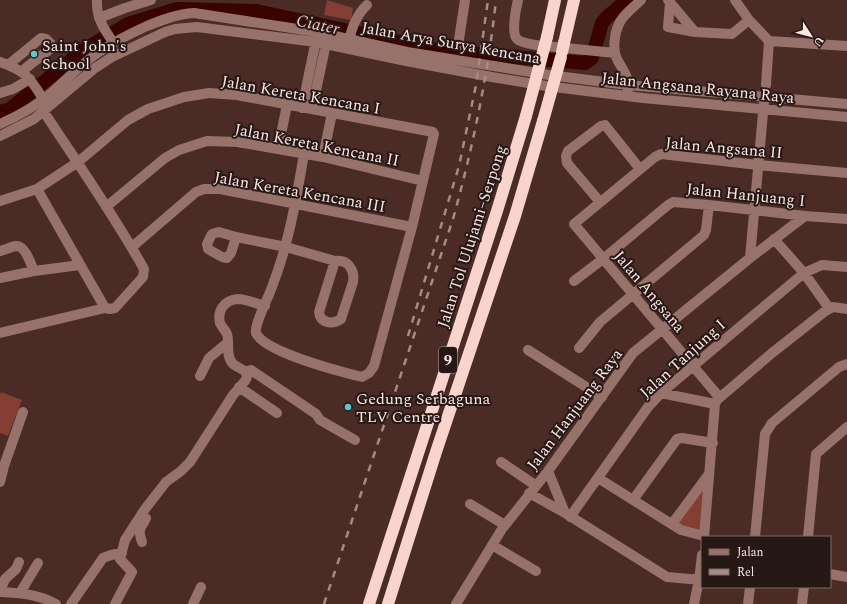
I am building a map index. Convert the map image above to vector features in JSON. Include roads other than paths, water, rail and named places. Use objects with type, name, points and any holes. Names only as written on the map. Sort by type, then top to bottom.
[{"type":"highway","name":"Jalan Tol Ulujami–Serpong","points":[[369,604],[497,211],[526,116],[547,37],[554,0]]},
{"type":"highway","points":[[564,42],[574,0]]},
{"type":"highway","points":[[564,42],[578,0]]},
{"type":"highway","name":"9","points":[[388,604],[436,452],[515,216],[544,121],[564,42]]},
{"type":"street","points":[[101,22],[125,8],[151,0]]},
{"type":"street","points":[[458,46],[466,0]]},
{"type":"street","points":[[518,0],[514,28],[514,35],[517,39],[525,43],[536,45],[614,53]]},
{"type":"street","points":[[627,96],[628,78],[614,53],[616,31],[620,22],[641,0]]},
{"type":"street","points":[[735,0],[749,20],[769,41],[847,46]]},
{"type":"street","points":[[669,1],[668,27],[695,32],[732,34],[749,20]]},
{"type":"street","points":[[669,1],[695,32]]},
{"type":"street","points":[[100,2],[101,22],[112,40]]},
{"type":"street","points":[[351,34],[363,9],[367,5]]},
{"type":"street","name":"Jalan Arya Surya Kencana","points":[[0,124],[16,117],[112,40],[159,21],[184,14],[208,15],[327,39],[492,77],[546,86]]},
{"type":"street","name":"Jalan Arya Surya Kencana","points":[[0,136],[28,123],[44,112],[101,64],[138,44],[175,29],[186,27],[206,27],[316,37]]},
{"type":"street","name":"Jalan Arya Surya Kencana","points":[[327,39],[351,34],[406,57],[456,60],[548,75]]},
{"type":"street","points":[[307,109],[316,37]]},
{"type":"street","points":[[4,63],[41,38],[46,38],[52,44],[50,49],[22,71]]},
{"type":"street","points":[[307,109],[327,39]]},
{"type":"street","points":[[766,85],[769,41]]},
{"type":"street","points":[[4,63],[22,71],[32,81],[41,96]]},
{"type":"street","points":[[546,86],[548,75]]},
{"type":"street","name":"Jalan Angsana Rayana Raya","points":[[548,75],[628,85],[847,104]]},
{"type":"street","points":[[0,93],[32,81]]},
{"type":"street","name":"Jalan Angsana Rayana Raya","points":[[546,86],[627,96],[847,117]]},
{"type":"street","name":"Jalan Kereta Kencana I","points":[[0,201],[37,189],[78,162],[137,114],[184,97],[209,94],[236,95],[424,130],[434,134],[423,181]]},
{"type":"street","points":[[750,258],[765,96]]},
{"type":"street","points":[[278,149],[287,105]]},
{"type":"street","points":[[0,334],[105,308],[115,308],[143,277],[144,269],[132,247],[44,112]]},
{"type":"street","points":[[323,157],[332,113]]},
{"type":"street","points":[[600,202],[567,163],[566,156],[568,151],[601,126],[605,125],[640,169]]},
{"type":"street","name":"Jalan Kereta Kencana II","points":[[106,207],[165,158],[193,144],[207,141],[237,142],[323,157],[423,181]]},
{"type":"street","points":[[304,154],[286,247],[265,306],[256,326],[256,333],[269,344],[300,359],[362,377],[369,374],[374,366],[423,181]]},
{"type":"street","name":"Jalan Angsana II","points":[[574,223],[655,157],[662,154],[847,173]]},
{"type":"street","points":[[37,189],[105,308]]},
{"type":"street","name":"Jalan Kereta Kencana III","points":[[132,247],[196,192],[204,189],[220,189],[412,227]]},
{"type":"street","name":"Jalan Hanjuang I","points":[[574,281],[668,205],[677,202],[754,209],[805,216],[847,218]]},
{"type":"street","points":[[579,348],[600,322],[704,235],[709,205]]},
{"type":"street","name":"Jalan Hanjuang Raya","points":[[456,604],[505,525],[532,489],[548,471],[633,353],[750,258],[805,216]]},
{"type":"street","name":"Jalan Angsana","points":[[574,223],[574,226],[693,366],[717,400]]},
{"type":"street","points":[[236,237],[286,247],[335,261],[343,261],[348,264],[354,276],[354,282],[340,318],[336,322],[331,322],[322,320],[319,312],[335,261]]},
{"type":"street","points":[[774,239],[804,274],[829,308]]},
{"type":"street","points":[[0,251],[19,246],[23,250],[34,271]]},
{"type":"street","points":[[0,278],[34,271],[80,265]]},
{"type":"street","name":"Jalan Tanjung I","points":[[568,515],[598,478],[648,407],[661,393],[804,274],[822,265],[847,267]]},
{"type":"street","points":[[246,372],[231,361],[227,343],[227,334],[222,327],[219,318],[222,307],[225,304],[237,299],[265,306]]},
{"type":"street","points":[[598,478],[672,524],[687,532],[704,536],[717,400],[772,352],[829,308],[833,307],[847,309]]},
{"type":"street","points":[[200,376],[209,358],[227,343]]},
{"type":"street","points":[[528,350],[602,397]]},
{"type":"street","points":[[755,536],[765,434],[768,428],[805,394],[839,368],[847,364]]},
{"type":"street","points":[[246,372],[251,370],[316,414],[320,420],[355,440]]},
{"type":"street","points":[[115,604],[132,572],[121,561],[120,557],[127,536],[145,508],[166,482],[190,462],[239,387],[246,379],[246,372]]},
{"type":"street","points":[[239,387],[277,413]]},
{"type":"street","points":[[661,393],[717,400]]},
{"type":"street","points":[[0,482],[23,412]]},
{"type":"street","points":[[808,536],[816,454],[847,427]]},
{"type":"street","points":[[633,500],[677,439],[682,438],[713,443]]},
{"type":"street","points":[[501,462],[532,489],[568,515],[667,577],[699,584]]},
{"type":"street","points":[[548,471],[568,515]]},
{"type":"street","points":[[672,524],[710,473]]},
{"type":"street","points":[[470,504],[505,525]]},
{"type":"street","points":[[142,542],[139,533],[140,527],[145,521],[145,508]]},
{"type":"street","points":[[492,545],[536,571]]},
{"type":"street","points":[[71,604],[103,558],[122,553]]},
{"type":"street","points":[[19,562],[16,569],[5,579],[0,592],[20,593],[42,598],[56,604]]},
{"type":"street","points":[[20,593],[38,563]]},
{"type":"street","points":[[694,604],[699,584],[701,565]]},
{"type":"street","points":[[831,574],[847,573]]},
{"type":"street","points":[[193,604],[201,587]]},
{"type":"street","points":[[748,604],[750,588]]},
{"type":"street","points":[[802,604],[804,588]]},
{"type":"waterway","name":"Ciater","points":[[0,112],[10,109],[85,49],[128,24],[177,9],[257,11],[441,51],[585,63],[592,58],[602,23],[627,0]]},
{"type":"railway","points":[[408,336],[459,166],[476,85],[488,0]]},
{"type":"railway","points":[[324,604],[453,219],[479,110],[489,55],[496,0]]},
{"type":"place","name":"Saint John's School","points":[[34,54]]},
{"type":"place","name":"Gedung Serbaguna TLV Centre","points":[[348,407]]}]
